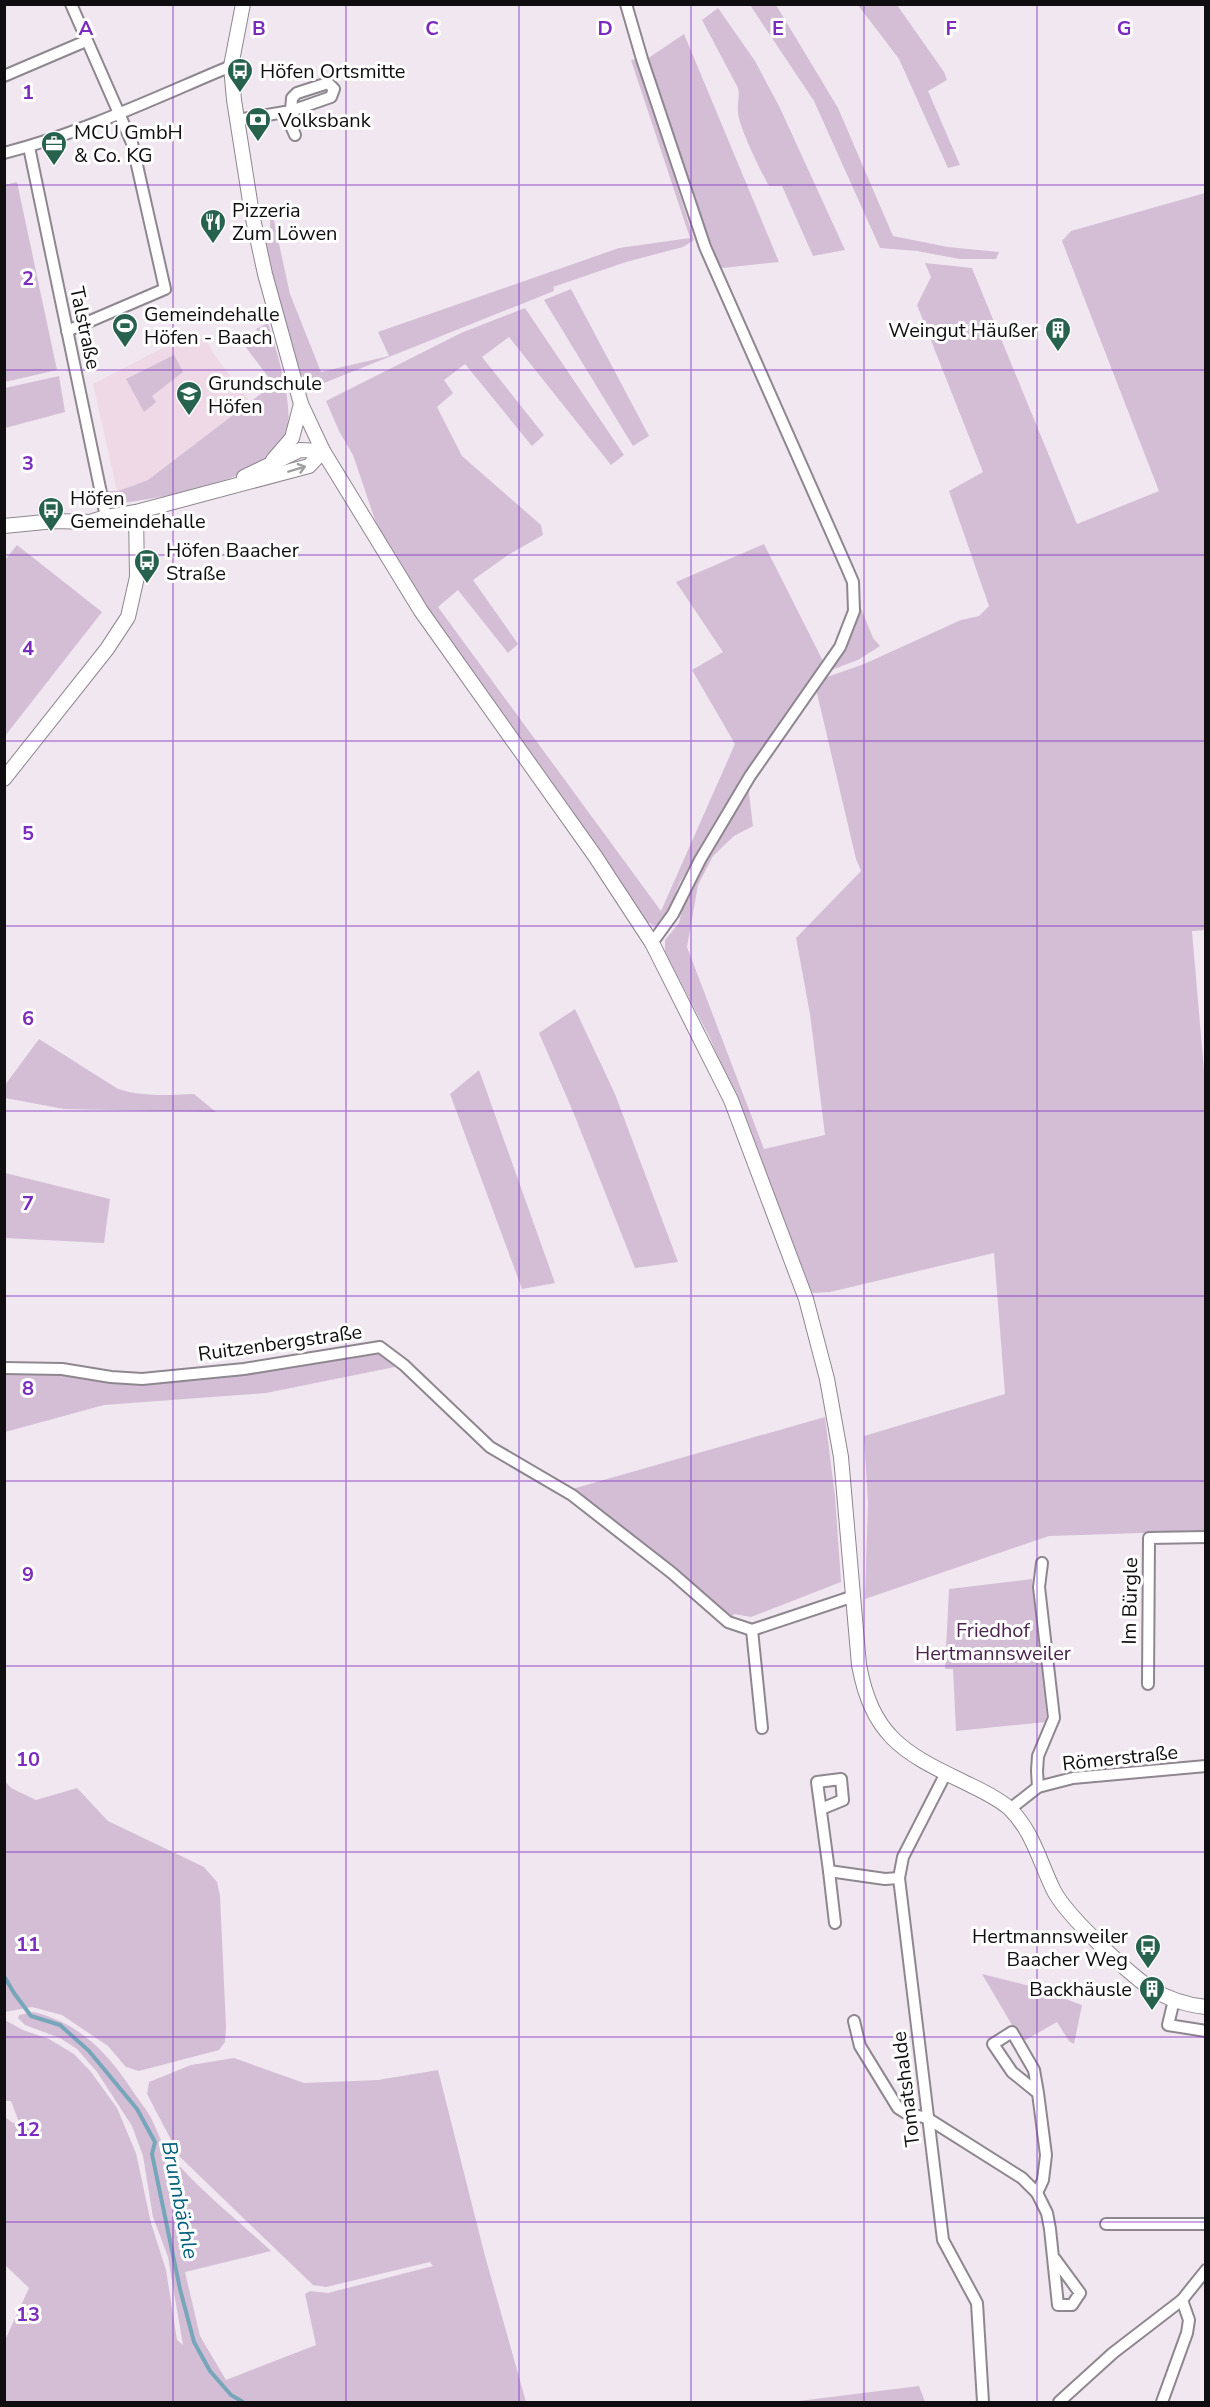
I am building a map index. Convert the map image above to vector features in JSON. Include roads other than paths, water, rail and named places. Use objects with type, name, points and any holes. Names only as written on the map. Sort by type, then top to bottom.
[{"type":"street","points":[[67,331],[165,290],[132,143],[71,4]]},
{"type":"street","points":[[243,4],[231,66],[237,120],[262,264],[302,405],[323,451],[448,653],[596,856],[652,943],[731,1100],[806,1299],[827,1379],[841,1457],[851,1597],[859,1665],[864,1693],[869,1704],[878,1721],[903,1749],[996,1798],[1010,1809],[1026,1830],[1055,1893],[1069,1912],[1136,1976],[1151,1988],[1174,2000],[1206,2007]]},
{"type":"street","points":[[626,4],[705,247],[853,582],[854,599],[854,612],[840,647],[750,776],[700,860],[673,914],[652,943]]},
{"type":"street","points":[[4,76],[86,41]]},
{"type":"street","points":[[4,153],[29,147],[231,66]]},
{"type":"street","points":[[237,120],[288,112],[295,135]]},
{"type":"street","name":"Talstraße","points":[[29,147],[106,517]]},
{"type":"street","points":[[258,471],[277,458],[292,438],[302,405]]},
{"type":"street","points":[[224,487],[300,450],[323,451]]},
{"type":"street","points":[[4,526],[56,521],[89,511],[106,517],[136,512],[309,466],[323,451]]},
{"type":"street","points":[[4,779],[107,649],[128,617],[137,578],[136,512]]},
{"type":"street","name":"Ruitzenbergstraße","points":[[4,1368],[62,1369],[111,1377],[142,1379],[244,1369],[380,1347],[404,1365],[490,1447],[572,1495],[672,1573],[728,1622],[752,1630]]},
{"type":"street","name":"Im Bürgle","points":[[1148,1684],[1149,1538],[1206,1537]]},
{"type":"street","points":[[1038,1787],[1038,1756],[1054,1719],[1039,1587],[1042,1563]]},
{"type":"street","points":[[762,1728],[752,1630],[851,1597]]},
{"type":"street","name":"Römerstraße","points":[[1010,1809],[1038,1787],[1073,1778],[1206,1767]]},
{"type":"street","name":"Tomatshalde","points":[[946,1773],[903,1857],[899,1878],[943,2240],[977,2303],[983,2403]]},
{"type":"street","points":[[821,1809],[835,1923]]},
{"type":"street","points":[[829,1871],[885,1879],[899,1878]]},
{"type":"street","points":[[1174,2000],[1168,2025],[1206,2031]]},
{"type":"street","points":[[854,2021],[860,2046],[898,2109],[927,2118],[1022,2178],[1037,2193],[1047,2212],[1055,2259]]},
{"type":"street","points":[[1037,2193],[1043,2180],[1046,2162],[1038,2093],[1034,2070],[1012,2032],[993,2044],[1011,2072],[1038,2093]]},
{"type":"street","points":[[1106,2224],[1206,2224]]},
{"type":"street","points":[[1059,2403],[1113,2353],[1182,2300],[1206,2270]]},
{"type":"street","points":[[1162,2403],[1187,2333],[1189,2320],[1182,2300]]},
{"type":"waterway","name":"Brunnbächle","points":[[4,1976],[31,2016],[60,2025],[89,2051],[137,2109],[155,2142],[152,2154],[180,2289],[194,2342],[210,2371],[231,2395],[243,2402]]},
{"type":"place","name":"Höfen Ortsmitte","points":[[240,94]]},
{"type":"place","name":"Volksbank","points":[[258,143]]},
{"type":"place","name":"MCU GmbH & Co. KG","points":[[54,167]]},
{"type":"place","name":"Pizzeria Zum Löwen","points":[[213,245]]},
{"type":"place","name":"Gemeindehalle Höfen - Baach","points":[[125,349]]},
{"type":"place","name":"Weingut Häußer","points":[[1058,353]]},
{"type":"place","name":"Grundschule Höfen","points":[[189,417]]},
{"type":"place","name":"Höfen Gemeindehalle","points":[[51,533]]},
{"type":"place","name":"Höfen Baacher Straße","points":[[147,585]]},
{"type":"place","name":"Hertmannsweiler Baacher Weg","points":[[1148,1970]]},
{"type":"place","name":"Backhäusle","points":[[1152,2012]]},
{"type":"park label","name":"Friedhof Hertmannsweiler","points":[[993,1642]]}]
